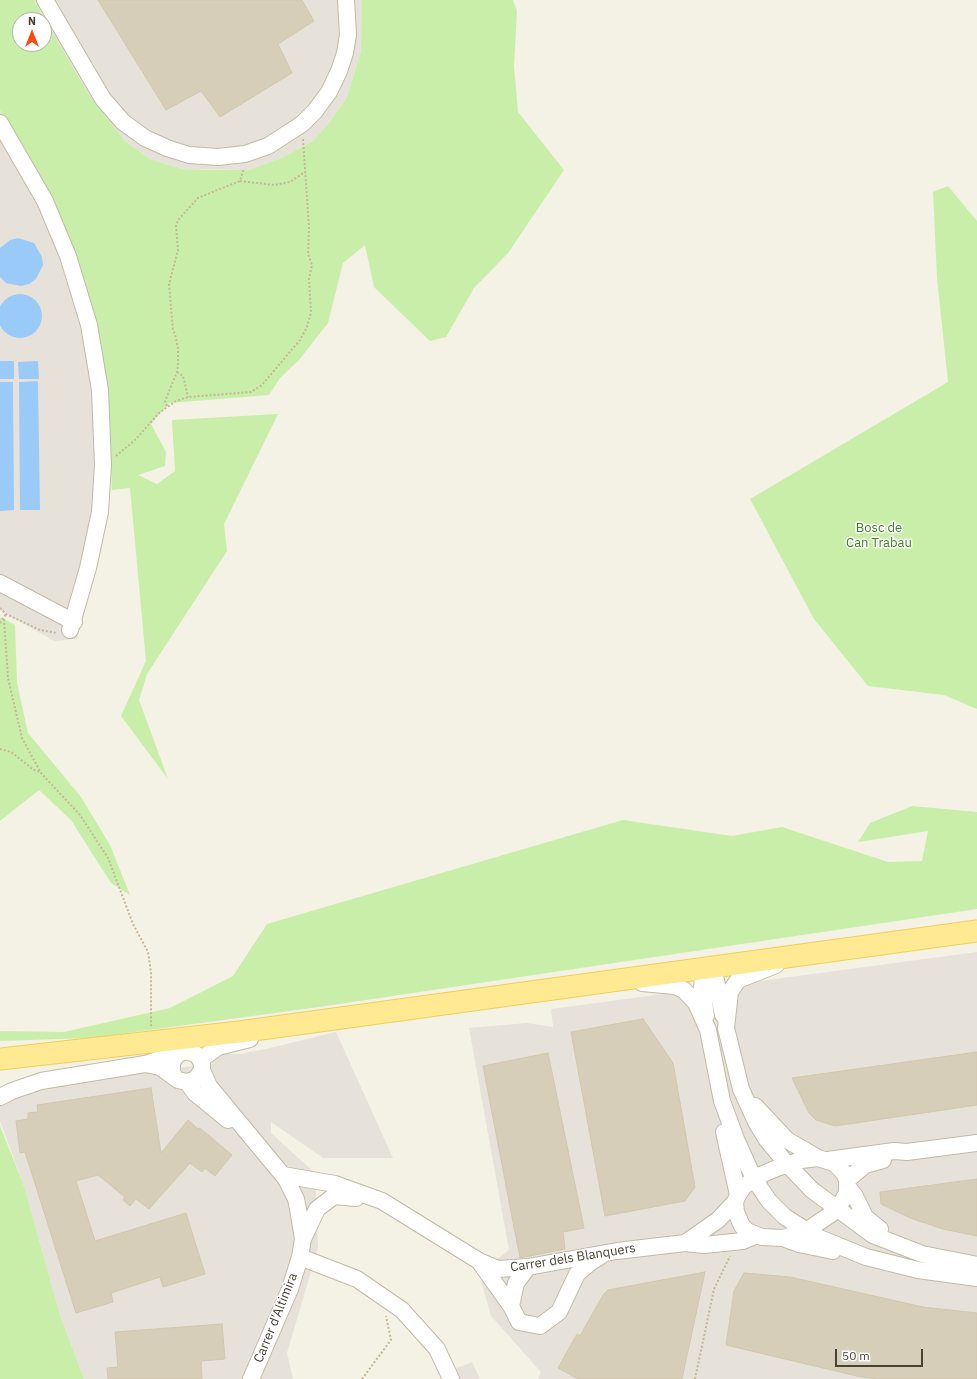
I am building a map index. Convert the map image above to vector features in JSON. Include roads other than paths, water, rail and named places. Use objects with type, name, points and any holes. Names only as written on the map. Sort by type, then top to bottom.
[{"type":"main road","points":[[0,1059],[342,1018],[977,931]]},
{"type":"street","points":[[45,0],[104,99],[123,122],[145,138],[167,148],[189,155],[218,158],[245,154],[268,146],[302,124],[315,111],[329,92],[339,71],[345,53],[348,35],[346,0]]},
{"type":"street","points":[[0,123],[45,201],[66,250],[82,301],[93,346],[100,390],[103,465],[100,512],[88,568],[72,626],[0,583]]},
{"type":"street","points":[[726,1028],[730,992],[738,980],[748,975],[812,953]]},
{"type":"street","points":[[708,967],[716,980],[741,1090],[756,1122],[767,1140],[787,1164],[812,1190],[868,1232],[892,1244],[922,1254],[977,1265]]},
{"type":"street","points":[[708,967],[703,977],[702,988],[708,1030],[722,1101],[736,1139],[754,1179],[776,1208],[806,1231],[850,1251],[918,1270],[977,1278]]},
{"type":"street","points":[[600,982],[661,984],[675,986],[684,990],[696,1003],[708,1030]]},
{"type":"street","points":[[145,1064],[160,1067],[180,1079],[196,1079],[201,1065],[218,1047],[342,1018]]},
{"type":"street","points":[[0,1097],[12,1091],[41,1082],[145,1064],[182,1052],[192,1053],[201,1065]]},
{"type":"street","points":[[180,1079],[171,1067],[172,1062],[178,1054],[182,1052]]},
{"type":"street","name":"Carrer d'Altimira","points":[[201,1065],[209,1086],[283,1174],[296,1199],[303,1239],[300,1257],[290,1289],[251,1379]]},
{"type":"street","name":"Carrer d'Altimira","points":[[180,1079],[263,1150]]},
{"type":"street","points":[[741,1090],[780,1134],[794,1145],[839,1167],[865,1217],[886,1234],[892,1244]]},
{"type":"street","points":[[722,1101],[722,1123],[737,1199],[736,1212],[742,1226],[756,1235],[770,1239],[783,1238],[806,1231],[837,1210],[846,1197],[848,1183],[865,1165],[875,1161],[896,1158],[907,1152],[977,1143]]},
{"type":"street","name":"Carrer dels Blanquers","points":[[685,1243],[718,1220],[737,1199],[744,1186],[754,1179],[787,1164],[894,1150],[907,1152]]},
{"type":"street","name":"Carrer dels Blanquers","points":[[283,1174],[334,1190],[382,1201],[479,1261],[498,1269],[528,1267],[610,1252],[685,1243],[704,1245],[736,1242],[747,1240],[756,1235]]},
{"type":"street","points":[[296,1199],[306,1190],[334,1190]]},
{"type":"street","points":[[303,1239],[317,1209],[334,1190]]},
{"type":"street","points":[[783,1238],[799,1244],[826,1250],[850,1251]]},
{"type":"street","points":[[479,1261],[511,1306],[519,1322],[540,1326],[559,1312],[577,1274],[591,1262],[610,1252]]},
{"type":"street","name":"Carrer d'Altimira","points":[[300,1257],[357,1279],[402,1310],[437,1349],[451,1378]]},
{"type":"street","points":[[511,1306],[516,1283],[528,1267]]},
{"type":"water","points":[[18,238],[34,243],[42,257],[43,265],[36,279],[29,284],[21,286],[6,283],[0,277],[0,248],[10,240]]},
{"type":"water","points":[[16,294],[24,294],[29,295],[36,300],[41,307],[41,325],[36,332],[29,337],[16,338],[8,335],[1,328],[-2,320],[-2,312],[1,304],[8,297]]},
{"type":"water","points":[[0,361],[14,361],[14,379],[0,379]]},
{"type":"water","points":[[38,361],[39,379],[19,379],[18,362]]},
{"type":"water","points":[[38,381],[40,510],[20,510],[19,382]]},
{"type":"water","points":[[0,382],[13,382],[14,510],[0,511]]},
{"type":"park label","name":"Bosc de Can Trabau","points":[[879,536]]}]
